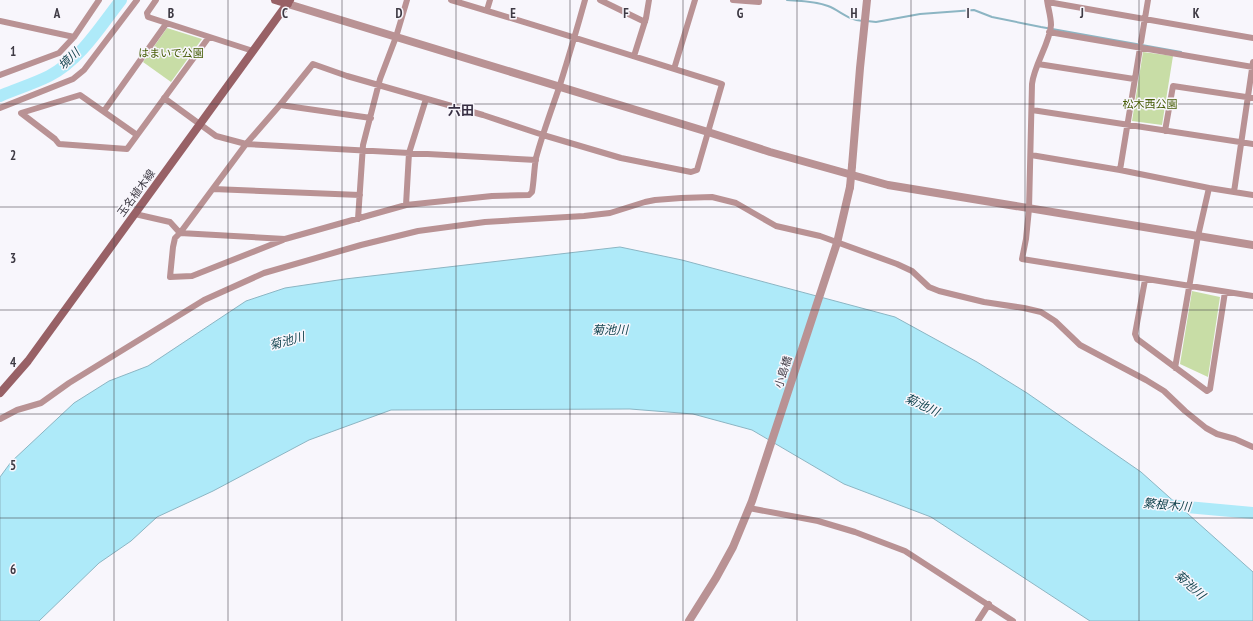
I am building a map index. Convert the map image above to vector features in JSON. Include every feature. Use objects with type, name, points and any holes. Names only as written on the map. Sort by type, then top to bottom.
[{"type":"main road","points":[[274,0],[289,2]]},
{"type":"main road","name":"玉名植木線","points":[[0,393],[28,362],[289,2]]},
{"type":"street","points":[[0,75],[59,53],[74,37],[100,0]]},
{"type":"street","points":[[0,108],[74,79],[84,70],[137,0]]},
{"type":"street","points":[[156,0],[147,12],[148,17],[253,51]]},
{"type":"street","points":[[358,219],[364,150],[363,145],[379,84],[396,37],[407,0]]},
{"type":"street","points":[[451,0],[487,10],[574,38],[722,84],[697,170],[691,172],[621,158],[543,136],[379,84],[347,76],[313,64],[246,144],[214,189],[175,238],[170,277],[192,276],[285,239],[406,205],[492,196],[530,194],[532,192],[536,160],[543,136],[574,38],[585,0]]},
{"type":"street","points":[[487,10],[490,0]]},
{"type":"street","points":[[600,0],[644,22]]},
{"type":"street","points":[[634,56],[649,0]]},
{"type":"street","points":[[674,69],[695,0]]},
{"type":"street","points":[[734,0],[759,2],[759,0]]},
{"type":"street","name":"小島橋","points":[[688,621],[716,578],[733,547],[750,504],[836,246],[850,187],[867,0]]},
{"type":"street","points":[[1120,170],[1148,0]]},
{"type":"street","points":[[1253,38],[1048,1],[1050,29],[1034,73],[1029,209],[1026,243],[1022,259],[1145,280],[1253,296]]},
{"type":"street","points":[[289,2],[396,37],[770,152],[888,185],[1253,245]]},
{"type":"street","points":[[0,21],[74,37]]},
{"type":"street","points":[[104,111],[166,24]]},
{"type":"street","points":[[1050,29],[1253,65],[1250,98],[1240,142],[1234,192]]},
{"type":"street","points":[[137,135],[122,126],[104,111],[80,95],[21,113],[55,139],[59,144],[127,149],[209,37]]},
{"type":"street","points":[[1038,64],[1134,79]]},
{"type":"street","points":[[1165,131],[1173,86],[1250,98]]},
{"type":"street","points":[[164,98],[216,136],[246,144],[536,160]]},
{"type":"street","points":[[406,205],[409,153],[426,99]]},
{"type":"street","points":[[280,104],[371,118]]},
{"type":"street","points":[[1032,110],[1253,144]]},
{"type":"street","points":[[1031,155],[1253,195]]},
{"type":"street","points":[[1175,368],[1198,236],[1209,188]]},
{"type":"street","points":[[214,189],[360,195]]},
{"type":"street","points":[[0,419],[17,410],[41,404],[69,383],[204,300],[264,274],[361,245],[418,231],[485,222],[610,213],[655,200],[712,197],[736,203],[776,226],[820,236],[836,246],[897,264],[912,271],[930,287],[939,291],[984,302],[1041,312],[1055,321],[1090,351],[1135,373],[1164,391],[1206,428],[1217,434],[1235,439],[1253,447]]},
{"type":"street","points":[[135,214],[170,222],[180,233],[285,239]]},
{"type":"street","points":[[1145,280],[1135,334],[1137,340],[1207,391],[1210,389],[1225,292]]},
{"type":"street","points":[[750,504],[855,532],[905,551],[989,604],[1013,621]]},
{"type":"street","points":[[978,621],[989,604]]},
{"type":"green space","name":"はまいで公園","points":[[167,28],[202,39],[171,82],[143,62]]},
{"type":"green space","name":"松木西公園","points":[[1143,52],[1173,56],[1162,125],[1132,121]]},
{"type":"green space","points":[[1192,291],[1220,297],[1208,377],[1180,364]]},
{"type":"water","name":"菊池川","points":[[620,247],[682,260],[895,317],[977,362],[1027,393],[1141,472],[1253,572],[1253,621],[1090,621],[931,517],[844,484],[752,430],[693,414],[630,409],[391,410],[309,440],[213,491],[157,517],[131,541],[99,563],[39,621],[0,621],[0,477],[11,462],[74,403],[109,381],[148,366],[246,301],[285,288],[345,279]]},
{"type":"waterway","name":"境川","points":[[0,96],[37,82],[60,69],[89,42],[121,0]]},
{"type":"waterway","points":[[787,0],[823,4],[853,19],[863,21]]},
{"type":"waterway","points":[[867,21],[876,22],[920,14],[974,10],[992,17],[1041,27],[1181,52]]},
{"type":"waterway","name":"繁根木川","points":[[1165,505],[1253,513]]},
{"type":"district","name":"六田","points":[[461,110]]}]
